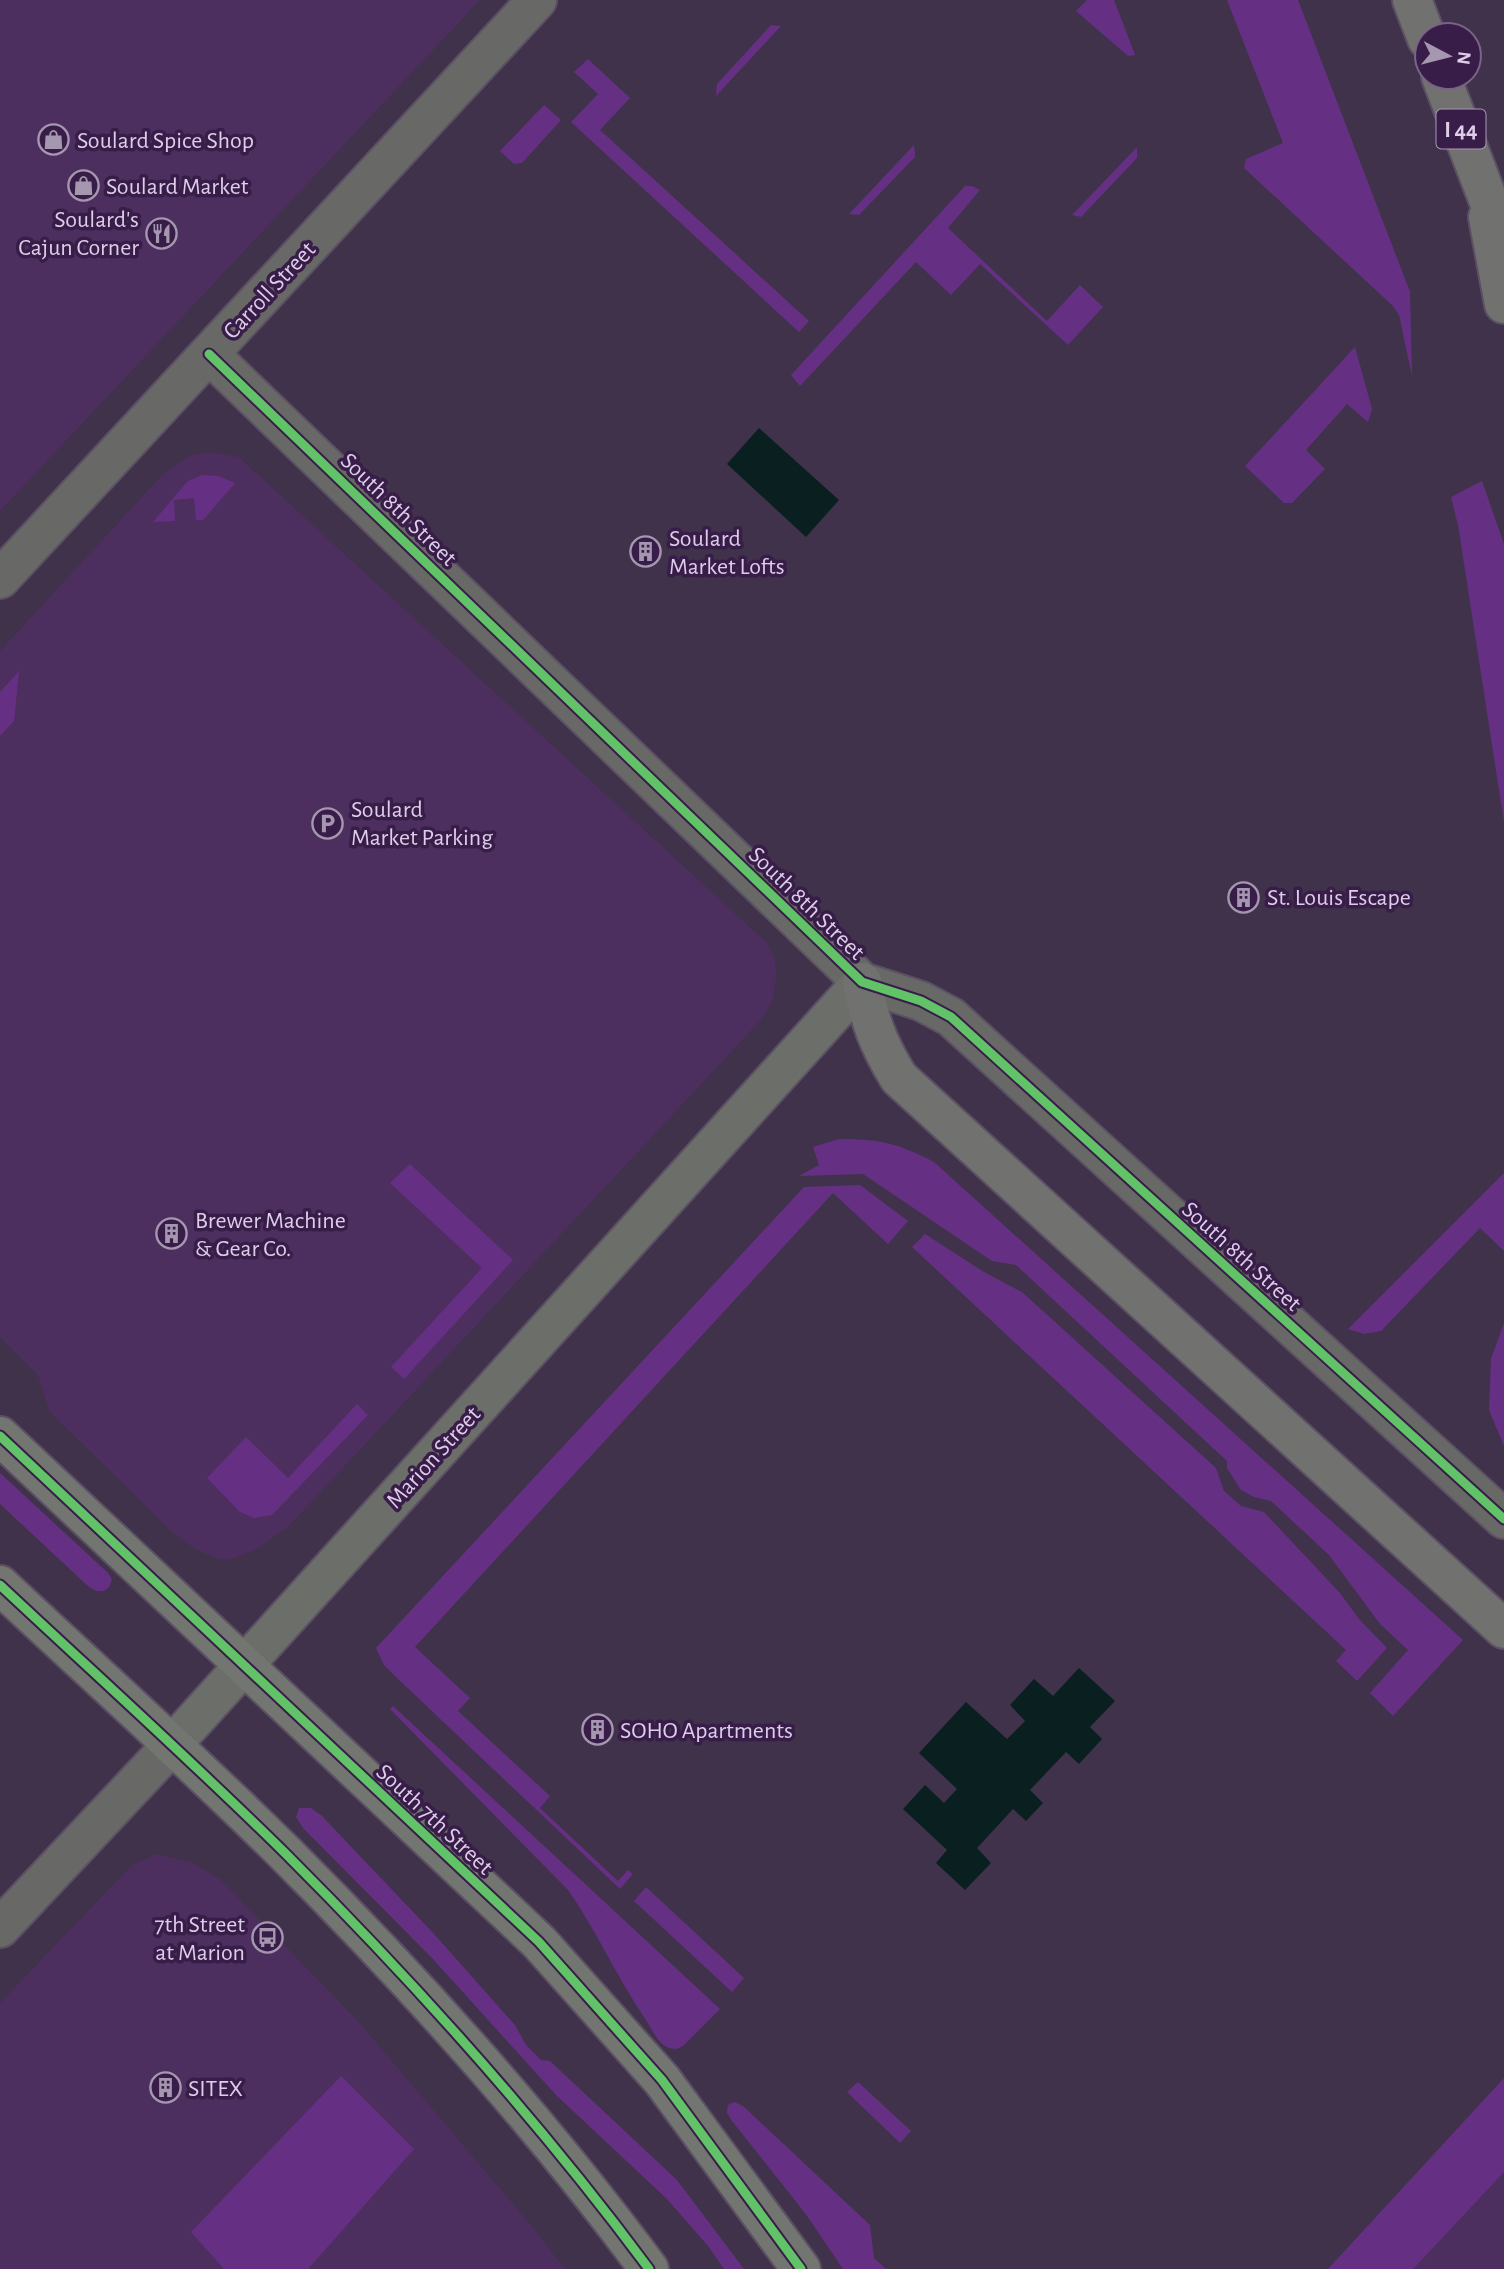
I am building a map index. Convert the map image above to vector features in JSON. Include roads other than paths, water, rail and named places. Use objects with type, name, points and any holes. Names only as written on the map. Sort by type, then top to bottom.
[{"type":"highway","points":[[1412,0],[1420,21]]},
{"type":"highway","name":"I 44","points":[[1446,91],[1504,241]]},
{"type":"highway","points":[[1481,181],[1504,304]]},
{"type":"highway","points":[[862,982],[870,1021],[882,1051],[899,1078],[1498,1623]]},
{"type":"main road","name":"South 7th Street","points":[[0,1436],[539,1942],[663,2080],[802,2269]]},
{"type":"main road","points":[[0,1585],[285,1853],[498,2081],[649,2269]]},
{"type":"street","name":"Carroll Street","points":[[0,579],[537,0]]},
{"type":"street","name":"South 8th Street","points":[[209,354],[862,982],[921,1001],[951,1017],[1504,1519]]},
{"type":"street","name":"Marion Street","points":[[0,1928],[243,1667],[862,982]]},
{"type":"place","name":"Soulard Spice Shop","points":[[54,140]]},
{"type":"place","name":"Soulard Market","points":[[83,186]]},
{"type":"place","name":"Soulard's Cajun Corner","points":[[162,233]]},
{"type":"place","name":"Soulard Market Lofts","points":[[646,552]]},
{"type":"place","name":"Soulard Market Parking","points":[[328,823]]},
{"type":"place","name":"St. Louis Escape","points":[[1244,897]]},
{"type":"place","name":"Brewer Machine & Gear Co.","points":[[172,1234]]},
{"type":"place","name":"SOHO Apartments","points":[[597,1730]]},
{"type":"place","name":"7th Street at Marion","points":[[268,1938]]},
{"type":"place","name":"SITEX","points":[[165,2088]]}]
